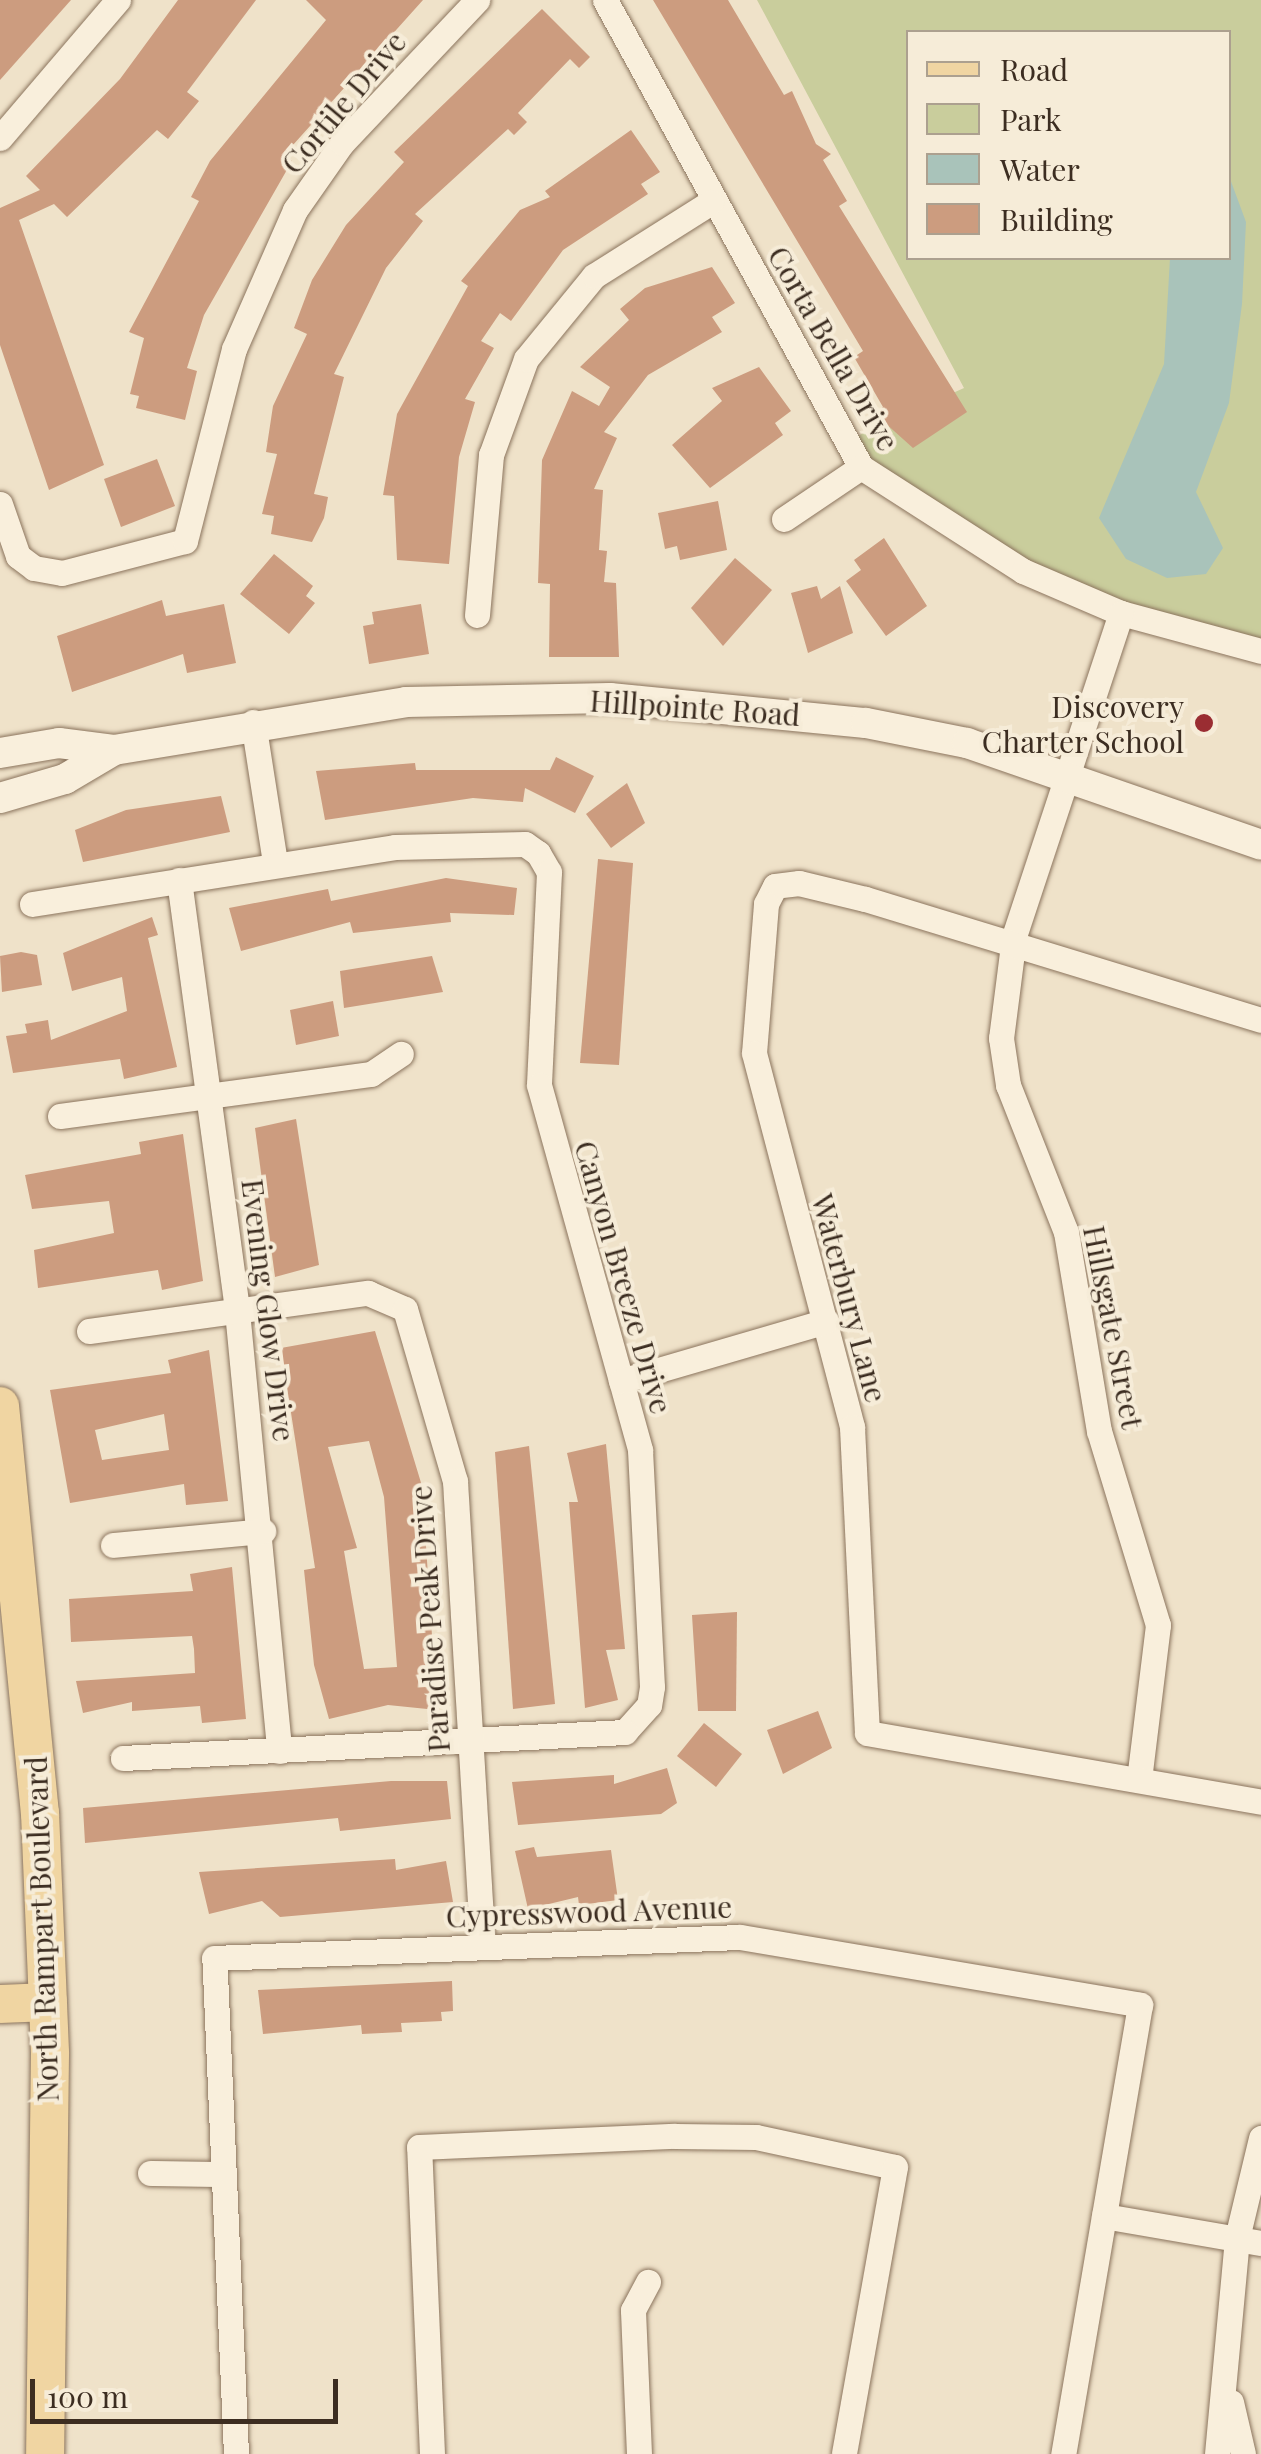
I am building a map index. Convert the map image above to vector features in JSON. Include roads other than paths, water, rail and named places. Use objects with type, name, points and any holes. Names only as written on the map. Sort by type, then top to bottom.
[{"type":"main road","name":"North Rampart Boulevard","points":[[0,1406],[48,2002],[45,2454]]},
{"type":"main road","points":[[0,2004],[48,2002]]},
{"type":"street","points":[[0,138],[118,0]]},
{"type":"street","name":"Cortile Drive","points":[[0,504],[18,556],[34,568],[62,573],[185,541],[234,349],[295,210],[342,143],[477,0]]},
{"type":"street","name":"Corta Bella Drive","points":[[605,0],[711,202],[861,467],[947,528],[1121,613],[1261,651]]},
{"type":"street","points":[[477,615],[491,455],[526,359],[594,276],[711,202]]},
{"type":"street","points":[[784,519],[861,467]]},
{"type":"street","name":"Hillsgate Street","points":[[1121,613],[1063,775],[1002,990],[1008,1084],[1066,1232],[1100,1430],[1158,1626],[1138,1780]]},
{"type":"street","name":"Hillpointe Road","points":[[0,753],[59,743],[114,750],[253,722],[406,702],[610,698],[866,723],[1063,775],[1261,844]]},
{"type":"street","points":[[32,904],[276,862],[253,722]]},
{"type":"street","name":"Hillpointe Road","points":[[0,798],[64,779],[114,750]]},
{"type":"street","name":"Canyon Breeze Drive","points":[[276,862],[395,847],[525,844],[538,853],[550,872],[538,1085],[621,1381],[641,1470],[652,1686],[639,1720],[625,1732],[469,1743]]},
{"type":"street","name":"Evening Glow Drive","points":[[179,880],[237,1312],[262,1532],[279,1751]]},
{"type":"street","name":"Waterbury Lane","points":[[1014,937],[798,883],[775,886],[754,1053],[852,1426],[867,1733],[1138,1780]]},
{"type":"street","points":[[1014,937],[1261,1020]]},
{"type":"street","points":[[60,1116],[371,1074],[401,1054]]},
{"type":"street","name":"Paradise Peak Drive","points":[[237,1312],[368,1293],[394,1299],[456,1481],[483,1946]]},
{"type":"street","points":[[89,1332],[237,1312]]},
{"type":"street","points":[[621,1381],[826,1321]]},
{"type":"street","points":[[113,1545],[262,1532]]},
{"type":"street","points":[[123,1758],[469,1743]]},
{"type":"street","points":[[1138,1780],[1261,1802]]},
{"type":"street","name":"Cypresswood Avenue","points":[[220,2174],[214,1958],[740,1936],[1140,2005],[1104,2216]]},
{"type":"street","points":[[432,2454],[419,2148],[756,2137],[895,2166],[844,2454]]},
{"type":"street","points":[[1216,2454],[1261,2138]]},
{"type":"street","points":[[150,2173],[220,2174],[236,2454]]},
{"type":"street","points":[[1063,2454],[1104,2216],[1249,2240]]},
{"type":"street","points":[[639,2454],[633,2310],[648,2282]]},
{"type":"street","points":[[1228,2387],[1243,2454]]},
{"type":"water","points":[[1231,181],[1246,222],[1242,304],[1229,403],[1196,492],[1223,548],[1206,574],[1167,578],[1126,559],[1099,518],[1164,364],[1170,260],[1231,260]]},
{"type":"place","name":"Discovery Charter School","points":[[1204,723]]}]
